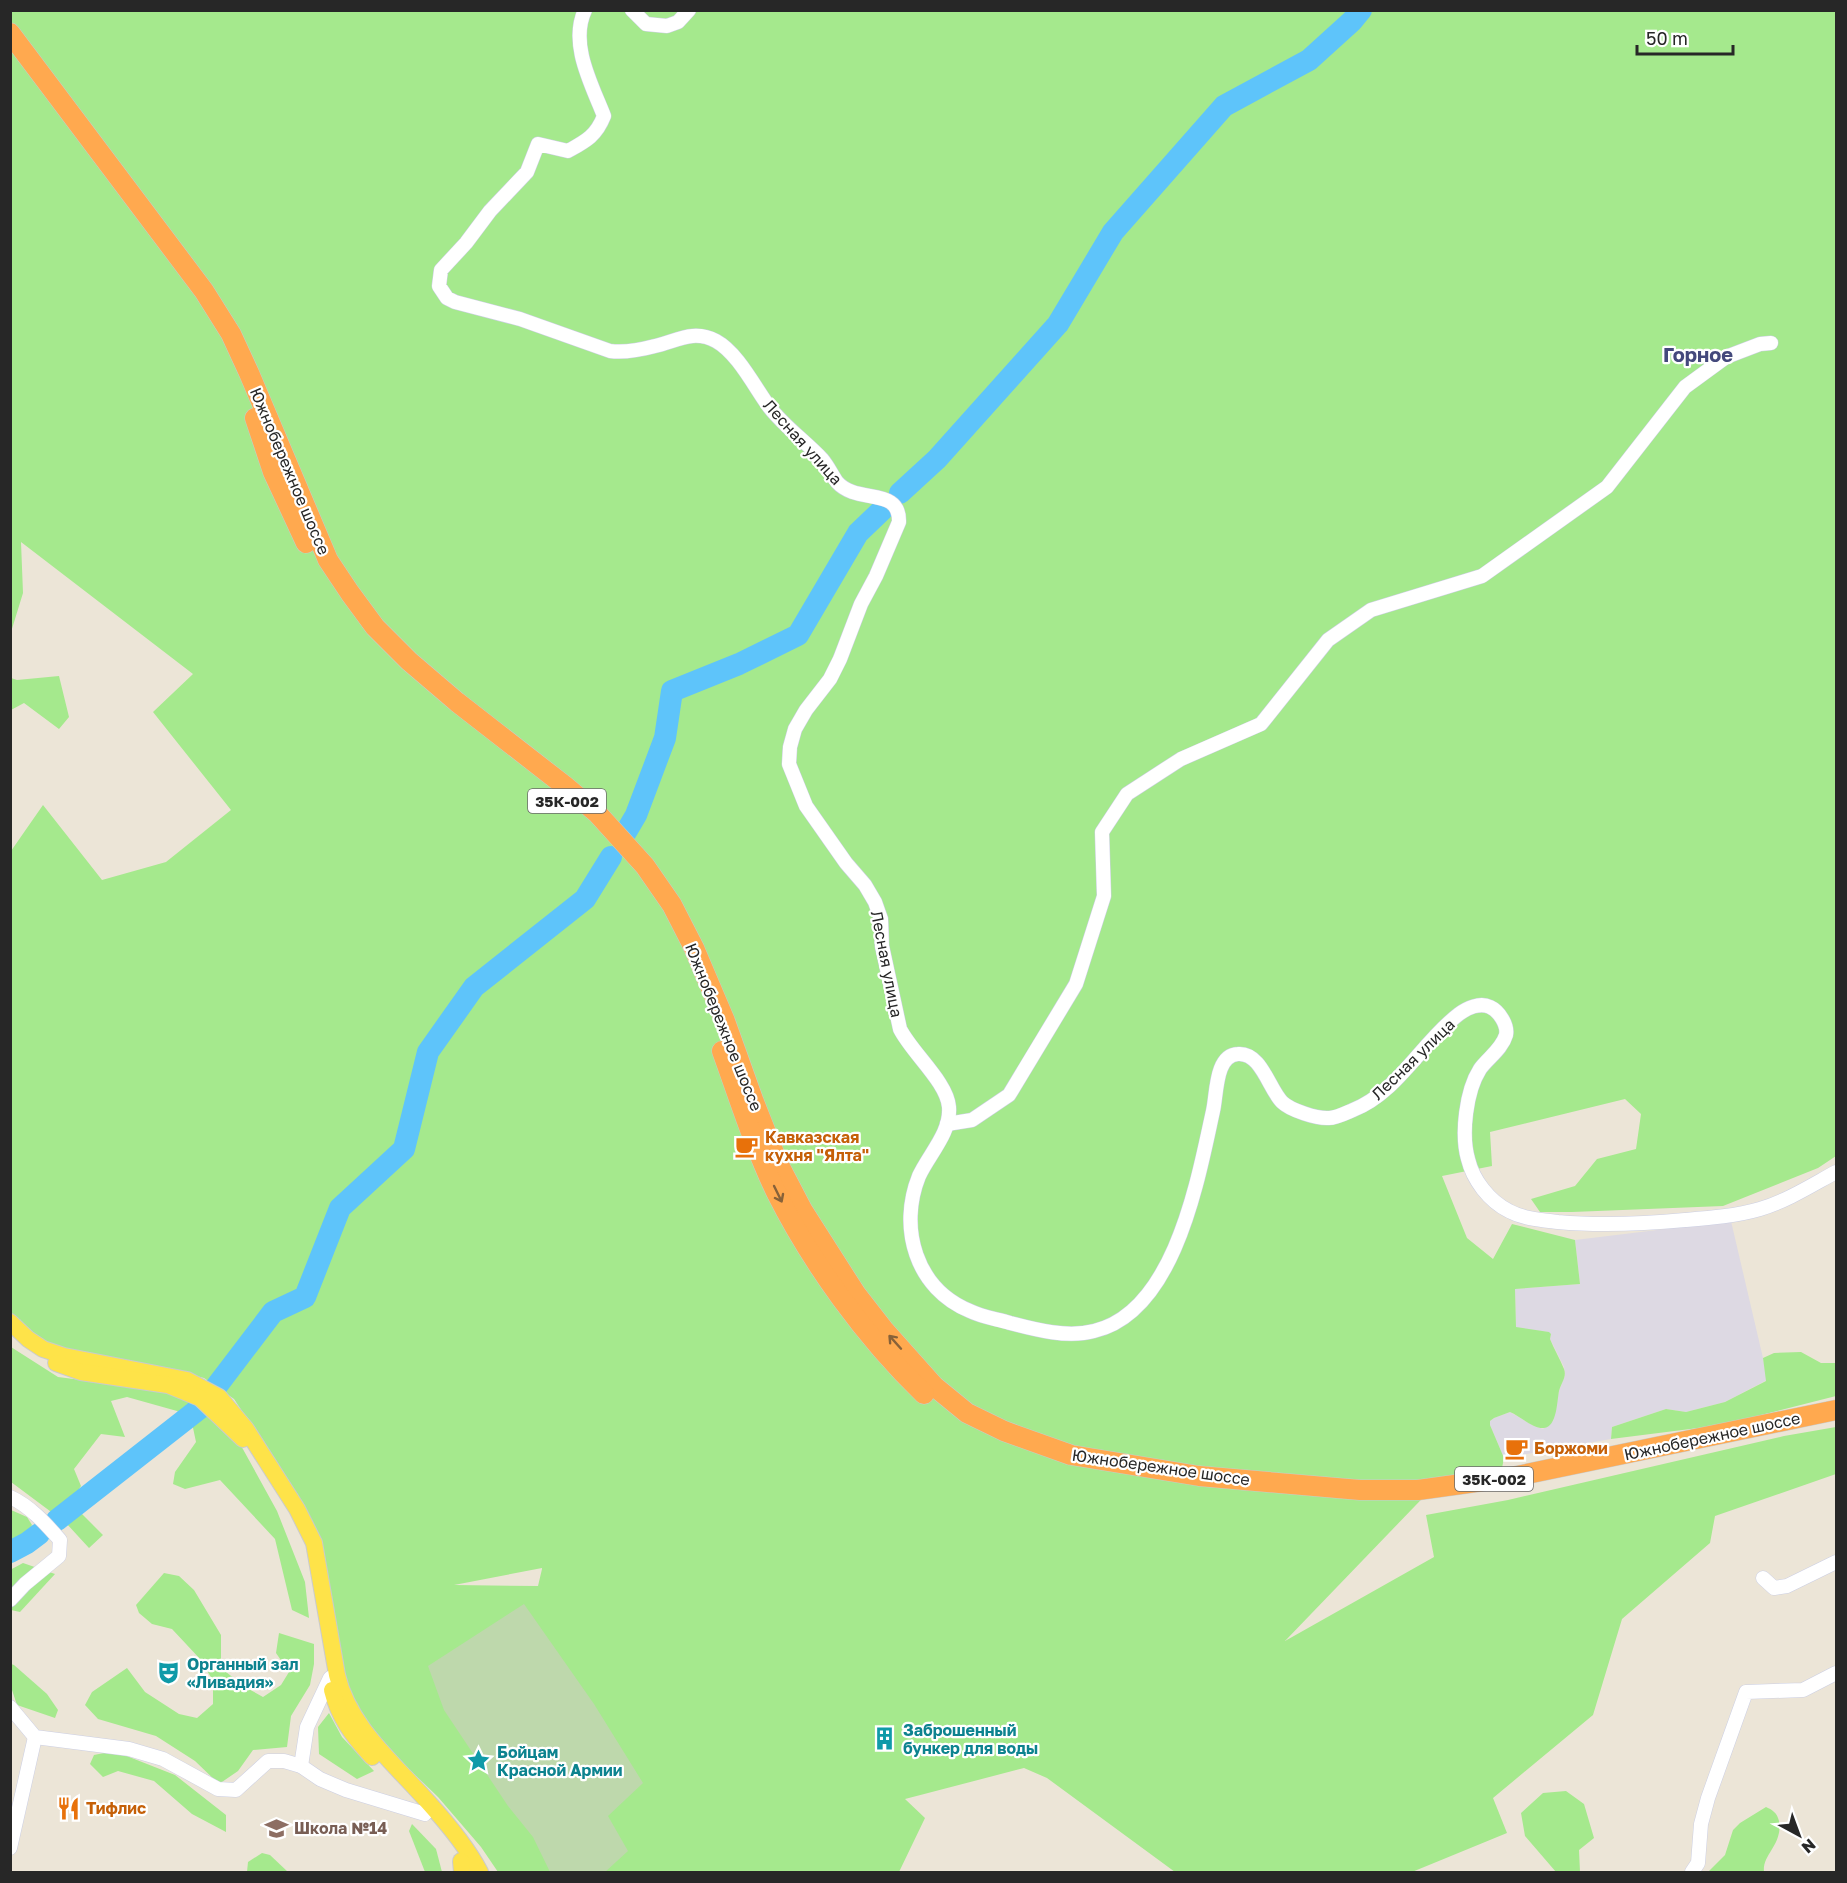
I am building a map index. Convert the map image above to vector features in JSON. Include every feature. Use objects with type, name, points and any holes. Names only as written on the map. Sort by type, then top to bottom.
[{"type":"highway","name":"Южнобережное шоссе","points":[[10,33],[204,291],[231,334],[328,560],[375,627],[409,661],[457,702],[597,813],[645,866],[665,895],[694,948],[725,1021],[778,1163],[803,1211],[856,1294],[884,1330],[934,1386],[967,1413],[1004,1431],[1071,1455],[1146,1468],[1211,1477],[1360,1490],[1418,1490],[1514,1483],[1836,1410]]},
{"type":"highway","name":"Южнобережное шоссе","points":[[10,48],[66,127],[194,293],[220,336],[239,375],[273,472],[302,534],[338,598],[364,630],[396,663],[583,815],[610,843],[658,909],[681,950],[712,1025],[753,1139],[789,1217],[842,1299],[872,1339],[925,1395],[942,1409],[969,1427],[1020,1451],[1055,1461],[1156,1482],[1361,1502],[1419,1500],[1836,1419]]},
{"type":"main road","points":[[10,1322],[43,1349],[64,1356],[187,1380],[219,1397],[246,1428],[297,1509],[314,1543],[336,1704],[343,1720],[352,1735],[425,1814],[467,1866],[480,1872]]},
{"type":"main road","points":[[10,1334],[38,1357],[70,1368],[117,1379],[168,1385],[200,1398],[244,1440],[302,1533],[316,1580],[334,1677],[354,1715],[370,1738],[447,1825],[467,1866]]},
{"type":"main road","points":[[425,1814],[447,1825]]},
{"type":"street","name":"Лесная улица","points":[[585,10],[580,38],[585,68],[604,116],[599,129],[589,139],[568,151],[538,144],[527,172],[490,211],[466,243],[441,270],[439,286],[447,298],[455,302],[520,319],[610,351],[622,352],[646,348],[686,336],[703,337],[716,341],[728,350],[771,409],[824,461],[841,486],[849,492],[884,498],[895,505],[899,514],[899,522],[830,679],[806,710],[795,729],[790,747],[789,764],[806,806],[865,885],[875,902],[881,919],[882,946],[900,1029],[906,1041],[936,1078],[946,1095],[949,1106],[947,1124],[918,1178],[912,1204],[912,1241],[917,1260],[924,1274],[939,1292],[952,1303],[971,1312],[1030,1329],[1065,1333],[1092,1332],[1113,1324],[1137,1306],[1161,1278],[1190,1211],[1214,1106],[1220,1068],[1229,1057],[1238,1053],[1250,1056],[1262,1068],[1283,1104],[1305,1114],[1327,1119],[1366,1105],[1397,1078],[1461,1013],[1479,1005],[1491,1007],[1499,1015],[1506,1027],[1506,1035],[1498,1049],[1481,1068],[1472,1086],[1468,1102],[1465,1141],[1468,1162],[1478,1182],[1490,1197],[1508,1211],[1530,1219],[1628,1225],[1713,1218],[1764,1208],[1836,1172]]},
{"type":"street","points":[[632,10],[646,24],[667,26],[678,22],[689,10]]},
{"type":"street","points":[[947,1124],[972,1120],[1009,1095],[1077,984],[1104,896],[1102,832],[1127,794],[1181,759],[1261,724],[1328,640],[1371,609],[1482,576],[1607,487],[1685,387],[1726,357],[1760,344],[1771,343]]},
{"type":"street","points":[[10,1497],[45,1523],[60,1540],[59,1556],[10,1600]]},
{"type":"street","points":[[1762,1578],[1774,1588],[1787,1586],[1836,1562]]},
{"type":"street","points":[[1692,1872],[1698,1863],[1701,1824],[1708,1798],[1746,1692],[1803,1690],[1836,1673]]},
{"type":"street","points":[[301,1766],[307,1727],[334,1677]]},
{"type":"street","points":[[10,1707],[35,1737],[129,1749],[164,1759],[218,1789],[236,1790],[268,1761],[284,1761],[301,1766],[320,1779],[346,1790],[425,1814]]},
{"type":"street","points":[[10,1848],[35,1737]]},
{"type":"shaded area","points":[[1731,1221],[1767,1380],[1725,1402],[1686,1412],[1666,1409],[1612,1427],[1611,1439],[1504,1458],[1490,1421],[1510,1412],[1543,1429],[1553,1421],[1565,1375],[1564,1367],[1550,1339],[1551,1334],[1516,1328],[1515,1289],[1580,1284],[1575,1240]]},
{"type":"green space","points":[[11,11],[1836,11],[1836,1156],[1818,1168],[1723,1206],[1540,1212],[1531,1199],[1575,1186],[1597,1159],[1636,1149],[1641,1114],[1625,1099],[1490,1132],[1492,1166],[1442,1176],[1467,1238],[1493,1259],[1512,1224],[1575,1240],[1580,1284],[1515,1289],[1516,1327],[1549,1332],[1565,1372],[1552,1423],[1548,1427],[1540,1428],[1510,1412],[1490,1421],[1504,1458],[1501,1473],[1441,1479],[1285,1641],[1434,1557],[1426,1515],[1508,1500],[1784,1436],[1836,1427],[1836,1474],[1715,1516],[1710,1543],[1622,1619],[1593,1715],[1493,1798],[1507,1833],[1412,1872],[1175,1872],[1047,1778],[1024,1768],[905,1799],[925,1818],[899,1872],[498,1872],[481,1847],[438,1797],[380,1741],[353,1701],[296,1493],[234,1399],[204,1378],[158,1366],[52,1347],[26,1331],[11,1314],[11,851],[43,805],[102,880],[166,862],[231,810],[153,712],[193,674],[21,542],[23,593],[11,632]],"holes":[[[542,1568],[538,1586],[454,1585]]]},
{"type":"green space","points":[[59,676],[69,717],[59,729],[24,703],[11,710],[11,678],[17,680]]},
{"type":"green space","points":[[11,1347],[58,1377],[176,1392],[213,1410],[239,1442],[277,1511],[305,1582],[309,1618],[292,1610],[275,1539],[220,1480],[185,1489],[173,1484],[175,1472],[196,1442],[192,1423],[177,1411],[127,1397],[111,1401],[125,1437],[101,1434],[74,1469],[81,1486],[70,1502],[103,1535],[89,1548],[66,1523],[11,1482]]},
{"type":"green space","points":[[1801,1352],[1821,1363],[1836,1363],[1836,1396],[1722,1425],[1611,1439],[1612,1427],[1666,1409],[1686,1412],[1725,1402],[1766,1381],[1763,1358],[1774,1353]]},
{"type":"green space","points":[[11,1510],[27,1517],[32,1525],[24,1537],[11,1549]]},
{"type":"green space","points":[[23,1563],[55,1574],[20,1612],[11,1610],[10,1570]]},
{"type":"green space","points":[[164,1573],[179,1576],[194,1590],[221,1635],[221,1668],[245,1687],[263,1697],[281,1685],[289,1672],[276,1653],[279,1633],[314,1644],[314,1664],[310,1685],[291,1716],[287,1747],[253,1750],[238,1771],[219,1784],[195,1761],[156,1736],[98,1719],[85,1705],[92,1692],[127,1668],[145,1692],[179,1714],[197,1718],[213,1704],[213,1681],[201,1660],[172,1629],[152,1624],[139,1613],[136,1605]]},
{"type":"green space","points":[[524,1604],[594,1704],[643,1783],[608,1816],[628,1851],[605,1872],[550,1872],[533,1837],[508,1806],[444,1710],[428,1666]]},
{"type":"green space","points":[[11,1664],[47,1694],[58,1710],[55,1718],[17,1705],[11,1687]]},
{"type":"green space","points":[[329,1713],[342,1737],[374,1771],[357,1779],[319,1754],[318,1727]]},
{"type":"green space","points":[[114,1751],[175,1775],[226,1815],[226,1832],[192,1814],[154,1781],[118,1771],[103,1777],[90,1764],[94,1755]]},
{"type":"green space","points":[[1566,1791],[1584,1804],[1594,1838],[1579,1850],[1580,1872],[1556,1872],[1525,1836],[1521,1813],[1543,1793]]},
{"type":"green space","points":[[1766,1807],[1777,1816],[1779,1829],[1778,1837],[1766,1860],[1764,1872],[1708,1872],[1725,1855],[1733,1830]]},
{"type":"green space","points":[[412,1824],[436,1849],[442,1872],[425,1872],[409,1831]]},
{"type":"green space","points":[[262,1853],[270,1855],[288,1872],[247,1872],[248,1862]]},
{"type":"waterway","points":[[900,493],[937,459],[1058,324],[1113,232],[1224,106],[1309,60],[1361,10]]},
{"type":"waterway","points":[[626,832],[636,815],[665,738],[672,691],[739,664],[798,635],[858,533],[882,510]]},
{"type":"waterway","points":[[216,1387],[273,1312],[305,1297],[340,1208],[404,1149],[428,1052],[474,987],[585,899],[611,857]]},
{"type":"waterway","points":[[57,1520],[200,1408]]},
{"type":"waterway","points":[[10,1552],[39,1534]]},
{"type":"place","name":"Кавказская кухня \"Ялта\"","points":[[747,1146]]},
{"type":"place","name":"Боржоми","points":[[1516,1448]]},
{"type":"place","name":"Органный зал «Ливадия»","points":[[169,1673]]},
{"type":"place","name":"Заброшенный бункер для воды","points":[[885,1739]]},
{"type":"place","name":"Бойцам Красной Армии","points":[[479,1761]]},
{"type":"place","name":"Тифлис","points":[[68,1808]]},
{"type":"place","name":"Школа №14","points":[[276,1828]]},
{"type":"district","name":"Горное","points":[[1698,354]]}]
